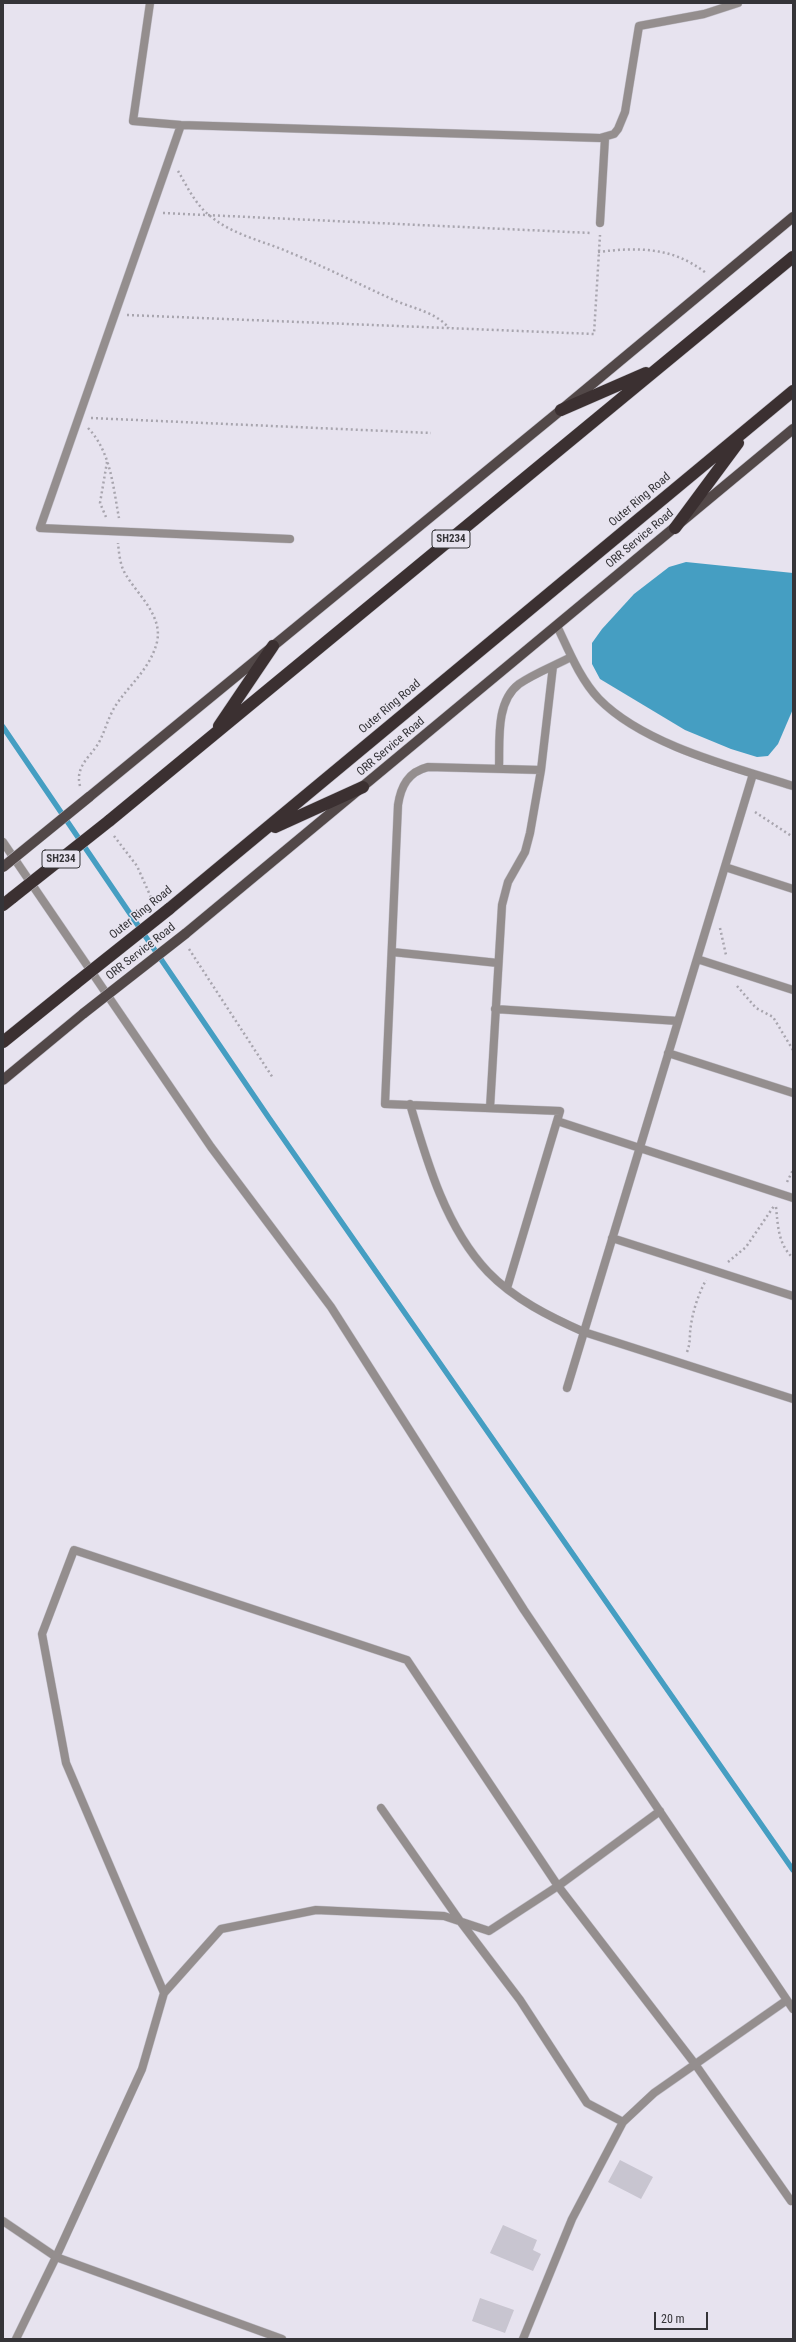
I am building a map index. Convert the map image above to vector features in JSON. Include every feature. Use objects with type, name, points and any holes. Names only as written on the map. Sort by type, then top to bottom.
[{"type":"highway","name":"SH234","points":[[3,905],[212,737],[793,257]]},
{"type":"highway","points":[[561,410],[659,367]]},
{"type":"highway","name":"Outer Ring Road","points":[[3,1042],[261,833],[793,391]]},
{"type":"highway","points":[[675,528],[749,427]]},
{"type":"highway","points":[[212,737],[273,646]]},
{"type":"highway","points":[[261,833],[363,787]]},
{"type":"main road","points":[[3,867],[561,410],[793,217]]},
{"type":"main road","name":"ORR Service Road","points":[[3,1080],[84,1013],[185,934],[793,429]]},
{"type":"street","points":[[150,3],[133,121],[181,124],[605,138],[614,134],[623,120],[639,26],[704,14],[738,3]]},
{"type":"street","points":[[181,124],[40,528],[290,539]]},
{"type":"street","points":[[600,222],[605,138]]},
{"type":"street","points":[[557,626],[571,656],[587,684],[600,700],[636,728],[684,749],[753,774],[793,786]]},
{"type":"street","points":[[499,768],[502,714],[506,701],[519,684],[571,656]]},
{"type":"street","points":[[490,1108],[502,905],[508,882],[525,852],[541,770],[554,666]]},
{"type":"street","points":[[507,1288],[560,1111],[385,1104],[398,805],[403,784],[412,774],[428,767],[541,770]]},
{"type":"street","points":[[567,1388],[753,774]]},
{"type":"street","points":[[3,842],[211,1147],[331,1307],[524,1610],[793,2009]]},
{"type":"street","points":[[725,867],[793,889]]},
{"type":"street","points":[[392,952],[498,963]]},
{"type":"street","points":[[697,959],[793,990]]},
{"type":"street","points":[[495,1009],[678,1021]]},
{"type":"street","points":[[668,1053],[793,1093]]},
{"type":"street","points":[[410,1104],[432,1176],[455,1224],[488,1272],[507,1288],[562,1322],[584,1332],[793,1399]]},
{"type":"street","points":[[557,1121],[793,1198]]},
{"type":"street","points":[[612,1238],[793,1296]]},
{"type":"street","points":[[164,1993],[66,1763],[42,1634],[74,1550],[407,1660],[558,1886],[695,2064],[791,2201]]},
{"type":"street","points":[[381,1808],[460,1921],[520,2000],[587,2103],[622,2122]]},
{"type":"street","points":[[16,2339],[56,2258],[142,2069],[164,1993],[221,1929],[316,1910],[444,1916],[489,1931],[558,1886],[660,1811]]},
{"type":"street","points":[[523,2339],[572,2219],[622,2122],[654,2093],[787,2000]]},
{"type":"street","points":[[3,2221],[56,2258],[277,2338]]},
{"type":"path","points":[[168,162],[178,170],[193,196],[209,216],[245,236],[291,253],[397,301],[428,312],[443,322],[449,329]]},
{"type":"path","points":[[150,213],[600,234]]},
{"type":"path","points":[[114,315],[594,334],[600,222]]},
{"type":"path","points":[[598,252],[646,248],[669,253],[701,268],[717,280]]},
{"type":"path","points":[[78,418],[431,433]]},
{"type":"path","points":[[107,461],[100,503],[109,531],[119,554]]},
{"type":"path","points":[[744,804],[793,837]]},
{"type":"path","points":[[776,1202],[778,1230],[786,1251],[793,1258]]},
{"type":"water","points":[[686,562],[793,573],[793,709],[778,744],[768,756],[757,757],[731,749],[685,730],[600,679],[592,664],[592,643],[602,629],[634,594],[669,567]]},
{"type":"building","points":[[620,2160],[653,2177],[641,2199],[608,2182]]},
{"type":"building","points":[[503,2225],[537,2240],[533,2250],[541,2254],[533,2271],[490,2253]]},
{"type":"building","points":[[480,2298],[514,2310],[505,2333],[472,2321]]},
{"type":"waterway","points":[[3,727],[269,1118],[793,1870]]}]
